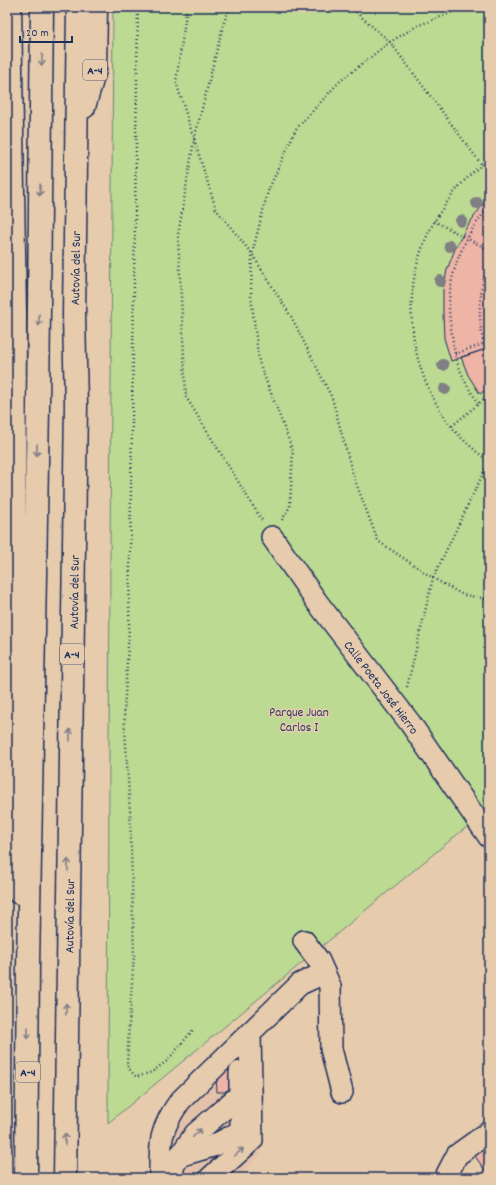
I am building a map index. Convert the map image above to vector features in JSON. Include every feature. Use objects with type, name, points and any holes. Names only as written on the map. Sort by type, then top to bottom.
[{"type":"highway","points":[[10,7],[10,668],[13,852],[28,966]]},
{"type":"highway","name":"A-4","points":[[26,1178],[28,966],[38,414],[42,7]]},
{"type":"highway","name":"Autovía del Sur","points":[[65,1178],[76,405],[74,316],[78,7]]},
{"type":"highway","name":"A-4","points":[[77,129],[95,70],[96,7]]},
{"type":"lane","name":"Calle Poeta José Hierro","points":[[272,537],[317,602],[410,723],[489,837]]},
{"type":"lane","points":[[304,941],[318,961],[330,986],[331,1049],[342,1092]]},
{"type":"lane","points":[[160,1178],[160,1144],[163,1129],[170,1115],[180,1101],[300,984],[324,973]]},
{"type":"lane","points":[[179,1156],[213,1146],[241,1131],[240,1095],[244,1039]]},
{"type":"lane","points":[[210,1178],[252,1140],[244,1039]]},
{"type":"lane","points":[[173,1178],[173,1166],[195,1134],[240,1095]]},
{"type":"lane","points":[[445,1178],[457,1155],[489,1132]]},
{"type":"path","points":[[138,7],[129,620],[124,713],[130,812],[134,955],[127,1066],[136,1077],[152,1072],[167,1061],[193,1030]]},
{"type":"path","points":[[187,7],[176,82],[216,209],[252,254],[292,318],[332,398],[353,476],[378,541],[433,578],[463,595],[489,600]]},
{"type":"path","points":[[230,7],[224,22],[194,140],[178,235],[186,397],[272,537],[290,506],[293,451],[259,362],[251,296],[252,254],[268,191],[296,129],[340,81],[390,42],[417,26],[466,7]]},
{"type":"path","points":[[350,7],[390,42],[482,165]]},
{"type":"path","points":[[406,691],[433,578],[489,462],[469,445],[452,426],[434,400],[421,372],[413,342],[411,311],[413,280],[421,249],[434,221],[455,190],[489,160]]},
{"type":"path","points":[[479,403],[463,378],[454,354],[449,309],[450,289],[459,255],[476,223],[489,207]]},
{"type":"path","points":[[434,221],[489,250]]},
{"type":"path","points":[[484,344],[479,308],[483,279],[489,262]]},
{"type":"path","points":[[454,354],[489,342]]},
{"type":"path","points":[[452,426],[489,395]]},
{"type":"shaded area","points":[[256,1041],[260,1156],[237,1178],[167,1178],[167,1143],[178,1113]]},
{"type":"green space","name":"Parque Juan Carlos I","points":[[113,7],[489,7],[489,811],[459,833],[108,1123],[109,757]]},
{"type":"building","points":[[489,198],[489,348],[451,361],[444,338],[443,290],[447,270],[455,249],[466,228]]},
{"type":"building","points":[[489,348],[489,387],[480,394],[468,375],[461,357]]},
{"type":"building","points":[[222,1069],[233,1070],[233,1087],[224,1092],[217,1092],[216,1077]]},
{"type":"building","points":[[489,1146],[489,1176],[475,1156]]}]
